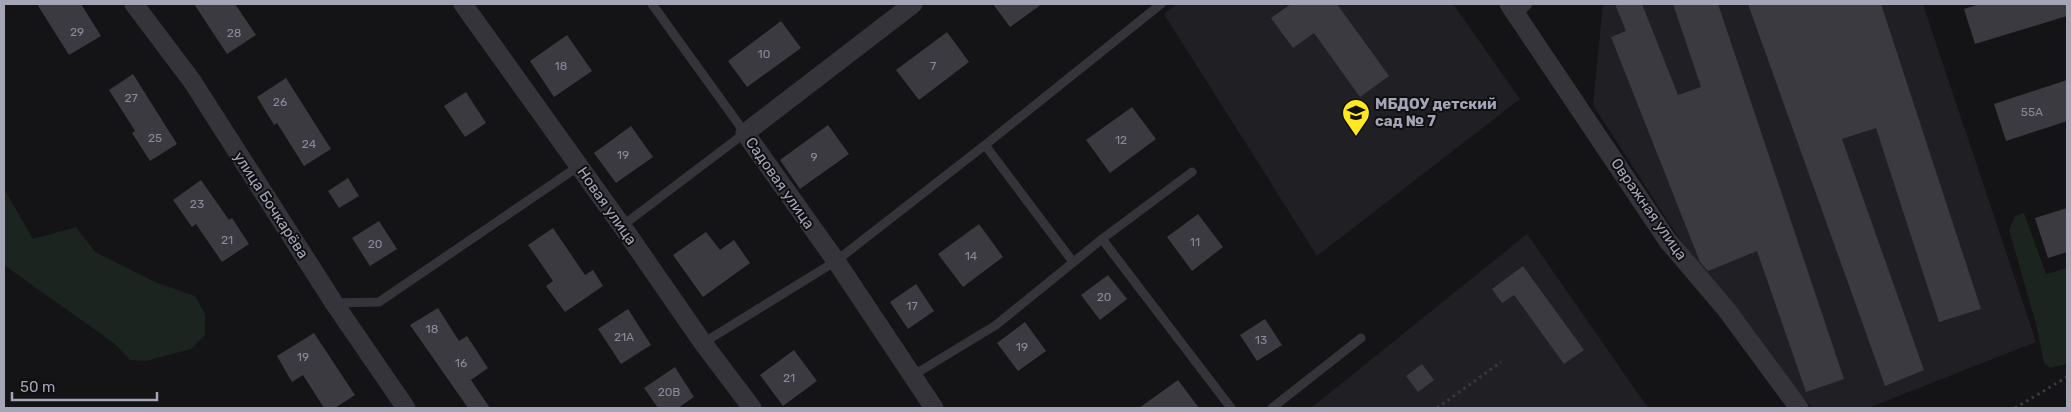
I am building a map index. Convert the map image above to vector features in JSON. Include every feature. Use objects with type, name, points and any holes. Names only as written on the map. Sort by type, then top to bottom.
[{"type":"street","name":"улица Бочкарёва","points":[[134,4],[192,80],[334,304],[406,408]]},
{"type":"street","name":"Новая улица","points":[[463,4],[703,343],[752,408]]},
{"type":"street","name":"Садовая улица","points":[[913,4],[745,133],[836,261],[934,408]]},
{"type":"street","name":"Овражная улица","points":[[1518,8],[1668,241],[1726,309],[1799,408]]},
{"type":"lane","points":[[622,226],[745,133],[652,4]]},
{"type":"lane","points":[[703,343],[836,261],[985,146],[1161,4]]},
{"type":"lane","points":[[985,146],[1073,262]]},
{"type":"lane","points":[[334,304],[379,302],[579,166]]},
{"type":"lane","points":[[912,376],[996,325],[1102,239],[1192,172]]},
{"type":"lane","points":[[1102,239],[1231,408]]},
{"type":"lane","points":[[1272,408],[1361,338]]},
{"type":"path","points":[[1436,408],[1501,362]]},
{"type":"path","points":[[2015,408],[2067,377]]},
{"type":"shaded area","name":"МБДОУ детский сад № 7","points":[[1177,4],[1453,4],[1520,99],[1317,256],[1164,14]]},
{"type":"shaded area","points":[[1603,4],[1923,4],[2036,342],[1868,408],[1812,408],[1701,272],[1593,105]]},
{"type":"shaded area","points":[[4,189],[33,239],[76,227],[95,252],[155,282],[195,296],[205,314],[205,335],[191,349],[146,361],[130,360],[115,344],[4,265]]},
{"type":"shaded area","points":[[2024,213],[2046,274],[2067,268],[2067,364],[2050,368],[2044,363],[2036,324],[2009,230],[2015,216]]},
{"type":"shaded area","points":[[1527,234],[1648,408],[1311,408]]},
{"type":"building","points":[[37,4],[81,4],[101,36],[69,55]]},
{"type":"building","points":[[194,4],[235,4],[256,35],[227,54]]},
{"type":"building","points":[[993,4],[1042,4],[1010,27]]},
{"type":"building","points":[[1291,4],[1337,4],[1389,76],[1360,97],[1314,33],[1293,48],[1271,18]]},
{"type":"building","points":[[1615,4],[1642,4],[1678,95],[1701,87],[1673,4],[1718,4],[1844,379],[1806,392],[1757,251],[1708,271],[1700,262],[1611,37],[1626,31]]},
{"type":"building","points":[[1748,4],[1881,4],[1981,309],[1939,322],[1876,128],[1842,139],[1924,370],[1885,386]]},
{"type":"building","points":[[1980,4],[2067,4],[2067,16],[1975,44],[1964,9]]},
{"type":"building","points":[[781,21],[801,48],[747,87],[728,61]]},
{"type":"building","points":[[947,32],[969,62],[919,100],[896,70]]},
{"type":"building","points":[[567,35],[592,71],[554,97],[530,61]]},
{"type":"building","points":[[133,74],[177,144],[150,161],[132,133],[135,131],[109,90]]},
{"type":"building","points":[[286,78],[331,149],[304,166],[277,123],[274,125],[257,97]]},
{"type":"building","points":[[2067,80],[2067,121],[2006,141],[1994,104]]},
{"type":"building","points":[[466,92],[486,123],[465,137],[444,106]]},
{"type":"building","points":[[1132,107],[1156,139],[1110,173],[1086,140]]},
{"type":"building","points":[[828,125],[849,154],[800,189],[780,160]]},
{"type":"building","points":[[631,126],[653,157],[616,183],[594,153]]},
{"type":"building","points":[[348,178],[359,196],[339,208],[328,191]]},
{"type":"building","points":[[201,180],[229,220],[232,218],[249,244],[222,262],[196,224],[192,227],[173,200]]},
{"type":"building","points":[[2067,208],[2067,252],[2048,258],[2035,218]]},
{"type":"building","points":[[1198,214],[1223,247],[1192,271],[1167,237]]},
{"type":"building","points":[[379,221],[397,249],[370,266],[352,238]]},
{"type":"building","points":[[979,224],[1003,257],[963,287],[938,254]]},
{"type":"building","points":[[553,228],[585,275],[593,270],[603,286],[565,312],[546,286],[553,281],[528,245]]},
{"type":"building","points":[[706,232],[720,250],[734,240],[750,263],[703,297],[673,255]]},
{"type":"building","points":[[1523,266],[1584,350],[1564,364],[1514,295],[1502,303],[1492,289]]},
{"type":"building","points":[[1108,275],[1127,299],[1100,320],[1081,295]]},
{"type":"building","points":[[916,284],[934,311],[908,329],[890,302]]},
{"type":"building","points":[[438,308],[459,341],[467,336],[488,368],[471,380],[490,408],[468,408],[410,325]]},
{"type":"building","points":[[628,309],[651,345],[621,364],[598,329]]},
{"type":"building","points":[[1265,319],[1282,345],[1257,361],[1240,335]]},
{"type":"building","points":[[1025,322],[1046,351],[1018,371],[997,343]]},
{"type":"building","points":[[314,333],[355,395],[335,408],[324,408],[303,375],[292,382],[277,356]]},
{"type":"building","points":[[794,350],[817,381],[783,406],[760,375]]},
{"type":"building","points":[[1422,364],[1434,380],[1418,392],[1406,376]]},
{"type":"building","points":[[675,367],[694,397],[678,408],[658,408],[644,388]]},
{"type":"building","points":[[1178,380],[1199,408],[1139,408]]},
{"type":"place","name":"МБДОУ детский сад № 7","points":[[1356,137]]}]
